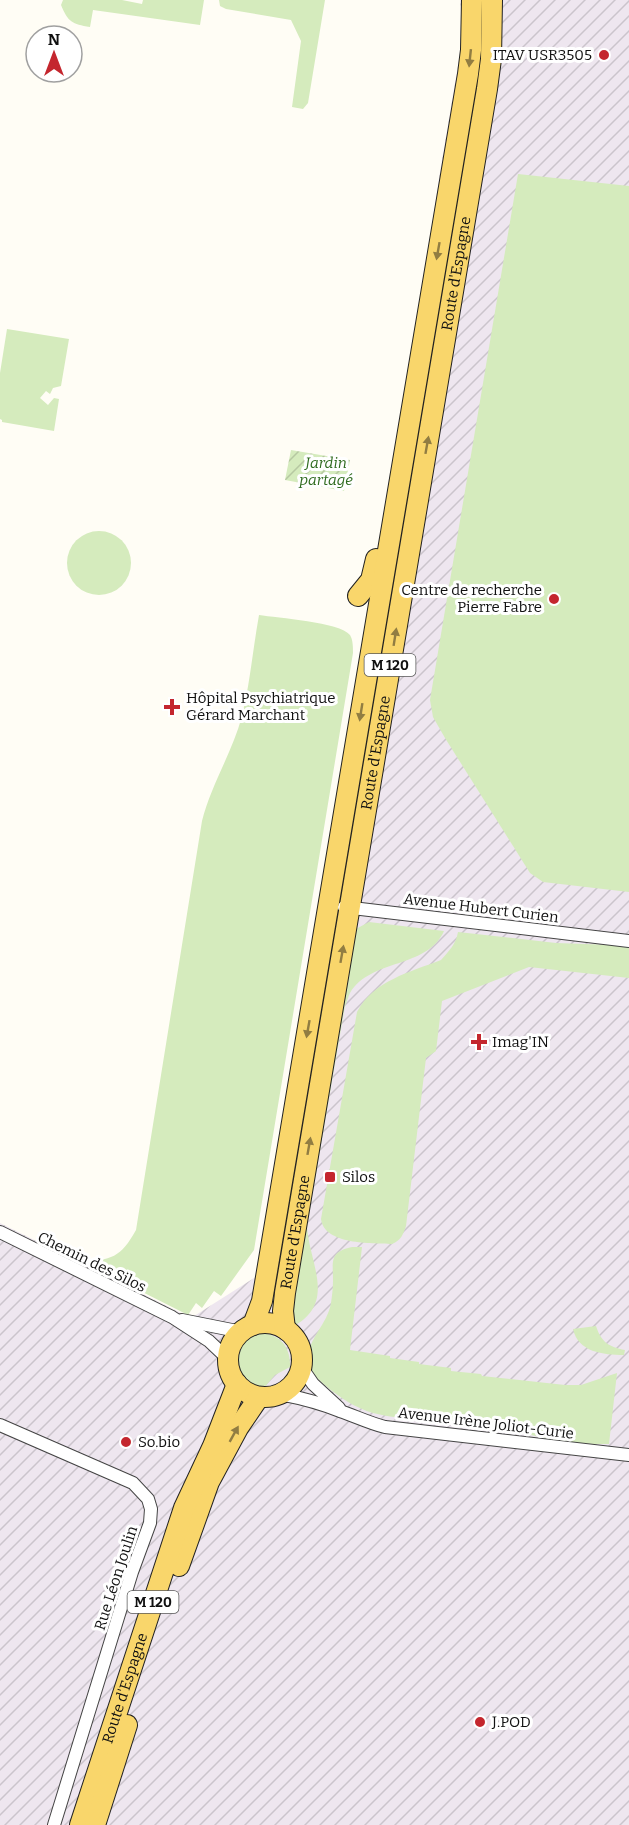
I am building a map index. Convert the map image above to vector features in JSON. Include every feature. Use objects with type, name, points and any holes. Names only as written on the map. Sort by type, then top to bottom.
[{"type":"main road","name":"Route d'Espagne","points":[[247,1328],[262,1300],[329,905],[468,74],[472,0]]},
{"type":"main road","name":"Route d'Espagne","points":[[285,1329],[283,1311],[285,1293],[487,89],[491,59],[492,0]]},
{"type":"main road","points":[[358,596],[372,580],[382,528],[399,478]]},
{"type":"main road","points":[[264,1323],[275,1324],[285,1329],[295,1338],[302,1352],[302,1368],[298,1379],[290,1388],[270,1397],[259,1397],[247,1392],[237,1384],[230,1372],[228,1359],[232,1344],[247,1328],[264,1323]]},
{"type":"main road","name":"Route d'Espagne","points":[[80,1825],[184,1508],[213,1446],[237,1384]]},
{"type":"main road","name":"Route d'Espagne","points":[[95,1825],[165,1605],[209,1482],[238,1428],[259,1397]]},
{"type":"street","name":"Avenue Hubert Curien","points":[[329,905],[629,941]]},
{"type":"street","name":"Chemin des Silos","points":[[0,1232],[172,1317],[209,1341],[228,1359]]},
{"type":"street","name":"Chemin des Silos","points":[[172,1317],[247,1328]]},
{"type":"street","name":"Avenue Irène Joliot-Curie","points":[[302,1368],[313,1384],[342,1411]]},
{"type":"street","name":"Avenue Irène Joliot-Curie","points":[[280,1394],[304,1398],[368,1423],[385,1427],[629,1455]]},
{"type":"street","name":"Rue Léon Joulin","points":[[0,1425],[132,1483],[148,1499],[151,1509],[150,1523],[132,1572],[54,1825]]},
{"type":"shaded area","points":[[460,0],[629,0],[629,1825],[0,1825],[0,1223],[191,1318],[257,1276],[405,411],[440,172],[463,36]]},
{"type":"green space","points":[[63,0],[122,0],[142,4],[143,0],[204,0],[200,25],[93,10],[90,27],[69,19],[61,5]]},
{"type":"green space","points":[[219,0],[325,0],[308,103],[303,109],[292,107],[301,41],[291,20],[226,9],[220,6]]},
{"type":"green space","points":[[518,174],[629,186],[629,892],[543,882],[530,873],[445,738],[433,717],[430,700]]},
{"type":"green space","points":[[7,329],[69,339],[61,386],[53,388],[50,394],[46,391],[40,398],[48,405],[54,398],[59,399],[54,431],[2,422],[0,419],[0,373]]},
{"type":"green space","name":"Jardin partagé","points":[[291,450],[350,460],[344,491],[285,480]]},
{"type":"green space","points":[[99,531],[117,537],[125,545],[131,563],[125,581],[117,589],[99,595],[81,589],[73,581],[67,563],[73,545],[81,537]]},
{"type":"green space","points":[[259,615],[322,624],[344,631],[351,637],[353,653],[254,1250],[221,1296],[214,1291],[202,1308],[196,1303],[188,1315],[81,1261],[100,1260],[114,1256],[131,1239],[136,1230],[202,821],[242,716]]},
{"type":"green space","points":[[369,922],[444,931],[436,943],[425,952],[384,968],[359,982],[350,993],[345,1006],[307,1226],[318,1294],[307,1316],[294,1326],[290,1314],[354,930]]},
{"type":"green space","points":[[458,932],[556,943],[629,947],[629,978],[529,967],[442,1001],[436,1051],[426,1058],[404,1232],[400,1239],[392,1244],[362,1243],[340,1238],[331,1234],[324,1227],[321,1219],[357,1012],[364,1001],[382,985],[441,960],[454,944]]},
{"type":"green space","points":[[352,1247],[362,1247],[350,1350],[451,1368],[451,1371],[565,1385],[581,1385],[617,1373],[609,1444],[568,1442],[507,1430],[384,1416],[360,1408],[331,1390],[312,1372],[309,1366],[309,1349],[329,1312],[334,1258],[339,1252]]},
{"type":"green space","points":[[596,1326],[603,1340],[614,1347],[625,1350],[624,1355],[592,1351],[580,1343],[573,1329]]},
{"type":"green space","points":[[258,1333],[278,1338],[286,1347],[290,1360],[290,1367],[275,1375],[263,1389],[243,1379],[237,1372],[235,1363],[240,1346],[247,1338]]},
{"type":"place","name":"ITAV USR3505","points":[[604,55]]},
{"type":"place","name":"Centre de recherche Pierre Fabre","points":[[554,599]]},
{"type":"place","name":"Hôpital Psychiatrique Gérard Marchant","points":[[172,707]]},
{"type":"place","name":"Imag'IN","points":[[479,1042]]},
{"type":"place","name":"Silos","points":[[330,1177]]},
{"type":"place","name":"So.bio","points":[[126,1442]]},
{"type":"place","name":"J.POD","points":[[480,1722]]}]
